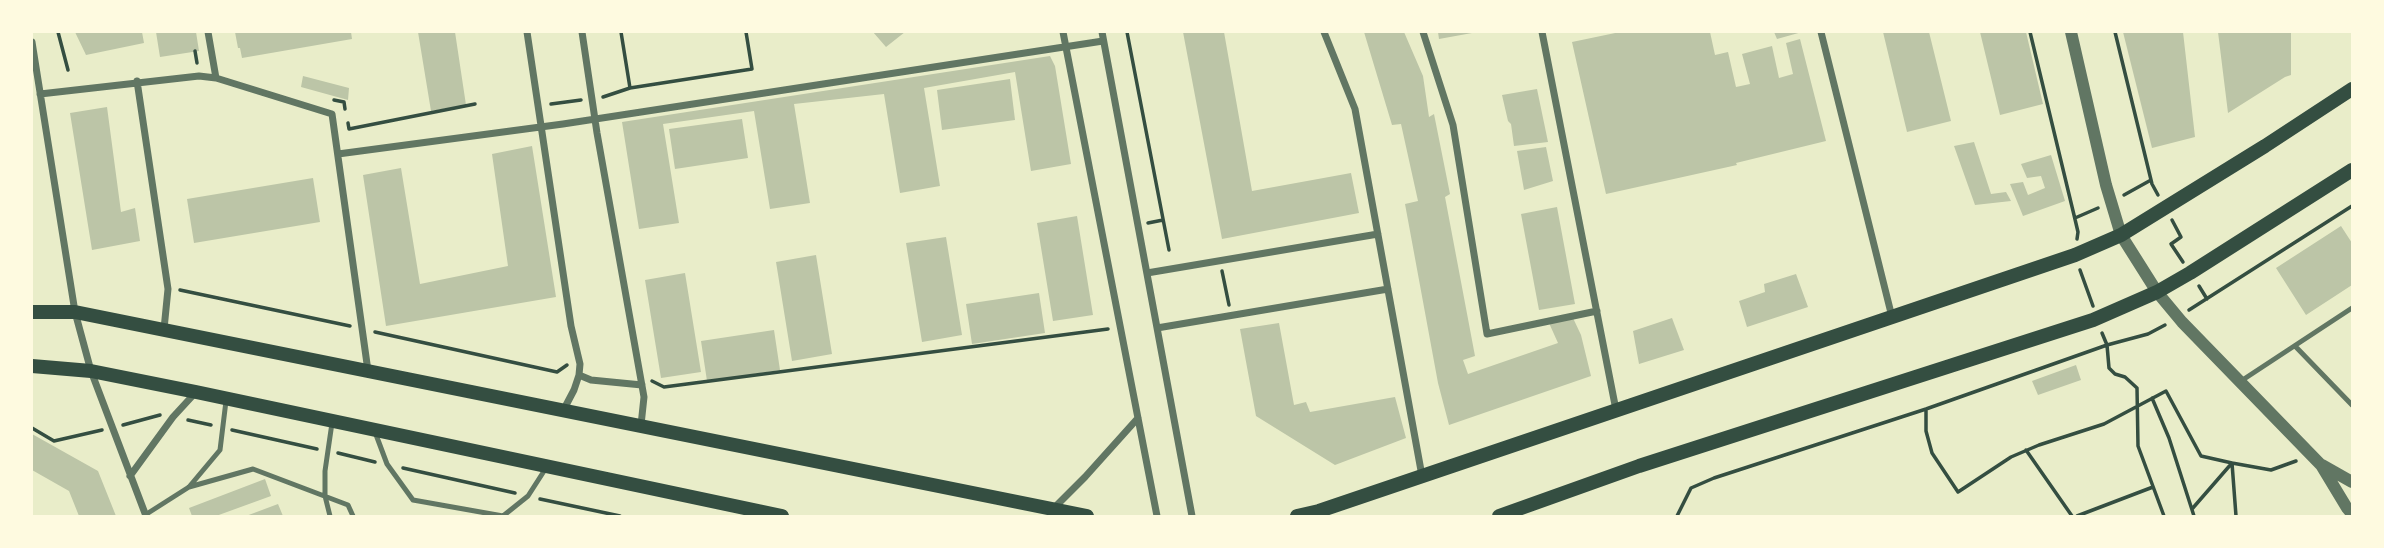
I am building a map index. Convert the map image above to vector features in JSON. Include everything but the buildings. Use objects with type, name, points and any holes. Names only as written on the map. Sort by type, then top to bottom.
[{"type":"main road","points":[[1297,516],[2075,255],[2121,235],[2353,89]]},
{"type":"main road","points":[[1499,516],[1639,466],[2097,318],[2157,292],[2353,170]]},
{"type":"main road","points":[[32,312],[75,312],[164,329],[1087,516]]},
{"type":"main road","points":[[32,366],[92,371],[782,516]]},
{"type":"street","points":[[208,32],[216,78]]},
{"type":"street","points":[[527,32],[571,326],[580,364],[574,390],[564,409]]},
{"type":"street","points":[[582,32],[644,397],[641,426]]},
{"type":"street","points":[[1063,32],[1157,516]]},
{"type":"street","points":[[1102,32],[1192,516]]},
{"type":"street","points":[[1324,32],[1355,109],[1422,476]]},
{"type":"street","points":[[1423,32],[1453,125],[1487,334],[1597,311]]},
{"type":"street","points":[[1542,32],[1616,410]]},
{"type":"street","points":[[1821,32],[1892,317]]},
{"type":"street","points":[[2073,32],[2106,185],[2121,235],[2157,292],[2321,465],[2353,514]]},
{"type":"street","points":[[338,154],[542,127],[1103,41]]},
{"type":"street","points":[[32,42],[75,312],[92,371],[145,516]]},
{"type":"street","points":[[40,94],[199,76],[216,78],[332,114],[368,371]]},
{"type":"street","points":[[137,81],[168,289],[164,329]]},
{"type":"street","points":[[1147,274],[1378,234]]},
{"type":"street","points":[[1157,328],[1388,289]]},
{"type":"street","points":[[579,375],[591,380],[642,385]]},
{"type":"street","points":[[130,476],[173,417],[196,392]]},
{"type":"street","points":[[1052,509],[1138,418]]},
{"type":"street","points":[[2321,465],[2353,482]]},
{"type":"lane","points":[[2241,382],[2353,308]]},
{"type":"lane","points":[[2295,346],[2353,405]]},
{"type":"lane","points":[[145,516],[189,486],[220,450],[226,398]]},
{"type":"lane","points":[[330,516],[325,496],[327,451],[332,420]]},
{"type":"lane","points":[[374,429],[387,464],[413,500],[503,516],[528,496],[548,465]]},
{"type":"lane","points":[[189,486],[253,469],[348,505],[353,516]]},
{"type":"path","points":[[58,32],[68,70]]},
{"type":"path","points":[[621,32],[630,88]]},
{"type":"path","points":[[539,106],[592,99],[630,88],[752,69],[746,32]]},
{"type":"path","points":[[1127,32],[1169,250]]},
{"type":"path","points":[[2030,32],[2078,232],[2075,255],[2107,345],[2109,368],[2137,388],[2138,446],[2164,516]]},
{"type":"path","points":[[2115,32],[2152,184]]},
{"type":"path","points":[[331,99],[344,102],[349,129],[475,104]]},
{"type":"path","points":[[2204,301],[2353,206]]},
{"type":"path","points":[[2172,221],[2181,237],[2171,244],[2181,259]]},
{"type":"path","points":[[1220,261],[1231,316]]},
{"type":"path","points":[[168,289],[557,372],[567,365],[580,364]]},
{"type":"path","points":[[640,375],[664,387],[1120,327]]},
{"type":"path","points":[[1677,516],[1691,488],[2107,345],[2148,334]]},
{"type":"path","points":[[1926,409],[1926,430],[1932,453],[1958,492],[2011,457],[2104,424],[2166,391],[2201,456],[2271,470],[2312,455]]},
{"type":"path","points":[[2152,398],[2169,438],[2194,516]]},
{"type":"path","points":[[2026,450],[2074,516],[2153,487]]},
{"type":"path","points":[[2192,509],[2232,463]]},
{"type":"path","points":[[2232,463],[2236,516]]}]
